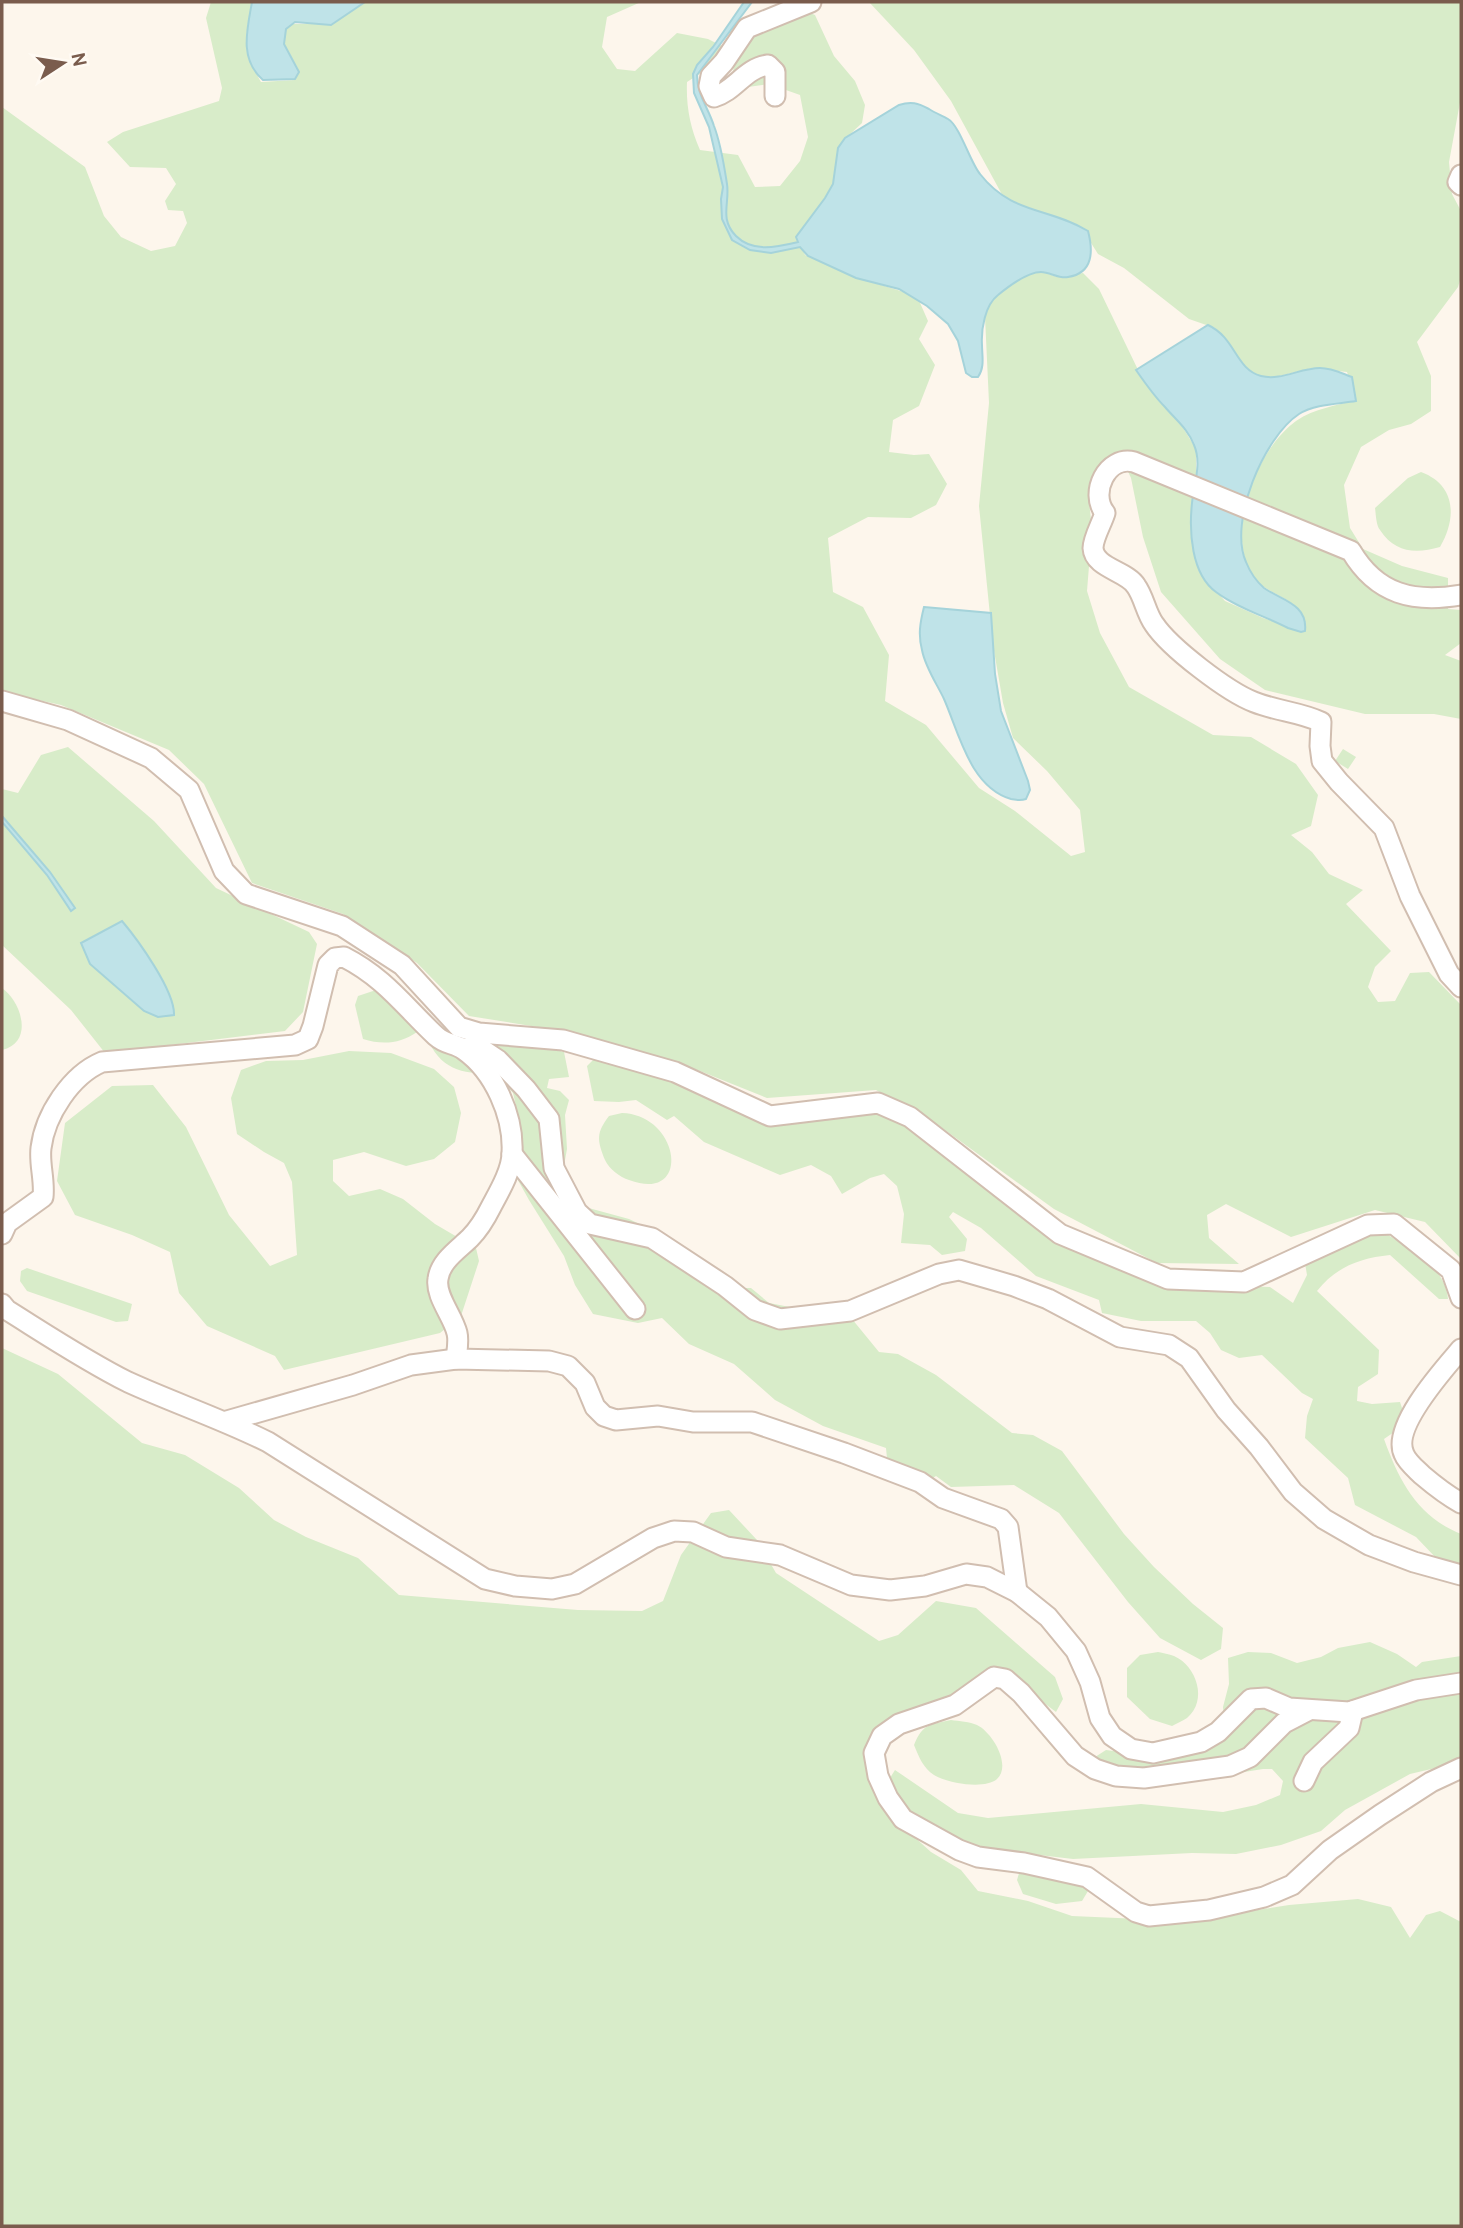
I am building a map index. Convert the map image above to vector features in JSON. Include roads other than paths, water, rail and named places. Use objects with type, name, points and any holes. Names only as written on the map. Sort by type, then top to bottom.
[{"type":"street","points":[[775,96],[775,72],[768,65],[758,66],[726,93],[714,97],[709,86],[711,76],[747,28],[811,2]]},
{"type":"street","points":[[1461,175],[1458,182],[1461,185]]},
{"type":"street","points":[[1461,595],[1435,600],[1418,599],[1384,586],[1368,576],[1351,551],[1135,462],[1126,460],[1117,463],[1102,478],[1098,493],[1099,505],[1105,513],[1093,548],[1097,557],[1136,585],[1154,625],[1174,646],[1231,691],[1255,703],[1321,722],[1322,761],[1384,828],[1410,896],[1449,974],[1461,987]]},
{"type":"street","points":[[2,701],[68,720],[151,758],[189,790],[224,871],[246,894],[342,926],[402,965],[460,1027],[479,1033],[563,1040],[675,1072],[771,1116],[878,1103],[911,1117],[1060,1234],[1168,1279],[1244,1282],[1368,1225],[1394,1224],[1451,1270],[1461,1298]]},
{"type":"street","points":[[2,1234],[7,1223],[43,1197],[45,1182],[41,1150],[44,1134],[55,1109],[72,1083],[89,1067],[102,1062],[295,1045],[308,1039],[328,965],[335,958],[344,957],[386,984],[444,1043],[483,1051],[498,1060],[526,1089],[549,1119],[554,1168],[577,1212],[590,1224],[652,1238],[725,1286],[755,1310],[780,1320],[850,1311],[939,1274],[959,1270],[1048,1299],[1119,1336],[1169,1345],[1189,1359],[1226,1410],[1259,1447],[1293,1492],[1324,1519],[1369,1545],[1414,1562],[1461,1575]]},
{"type":"street","points":[[456,1359],[458,1336],[437,1280],[442,1268],[472,1236],[491,1209],[512,1154],[510,1126],[502,1100],[481,1066],[462,1048]]},
{"type":"street","points":[[512,1154],[635,1309]]},
{"type":"street","points":[[2,1304],[7,1310],[99,1367],[268,1442],[485,1579],[515,1586],[552,1589],[575,1584],[653,1538],[674,1531],[693,1532],[726,1547],[780,1555],[851,1585],[890,1590],[925,1586],[966,1574],[987,1577],[1017,1592],[1048,1617],[1076,1651],[1090,1682],[1100,1718],[1112,1736],[1130,1749],[1153,1752],[1201,1742],[1218,1732],[1251,1699],[1266,1698],[1289,1708],[1353,1711],[1416,1690],[1461,1683]]},
{"type":"street","points":[[1461,1349],[1431,1385],[1403,1431],[1403,1453],[1443,1494],[1461,1503]]},
{"type":"street","points":[[227,1422],[411,1365],[456,1359],[549,1361],[568,1366],[585,1383],[595,1407],[604,1416],[616,1420],[658,1416],[693,1422],[752,1422],[844,1452],[920,1482],[943,1498],[1001,1519],[1009,1527],[1017,1592]]},
{"type":"street","points":[[1310,1709],[1284,1723],[1250,1757],[1230,1766],[1143,1778],[1116,1776],[1095,1769],[1075,1756],[1021,1693],[1005,1679],[994,1678],[955,1705],[899,1724],[882,1736],[874,1753],[878,1776],[888,1798],[903,1819],[922,1832],[978,1857],[1024,1863],[1087,1877],[1136,1912],[1149,1916],[1209,1910],[1264,1897],[1292,1885],[1330,1850],[1360,1829],[1431,1782],[1461,1768]]},
{"type":"street","points":[[1278,1703],[1287,1715],[1284,1723]]},
{"type":"street","points":[[1304,1781],[1313,1762],[1349,1728],[1353,1711]]},
{"type":"water","points":[[252,2],[365,2],[331,25],[295,22],[286,29],[284,44],[299,72],[295,79],[263,80],[250,63],[248,53],[247,33]]},
{"type":"water","points":[[744,2],[752,2],[697,75],[699,89],[712,119],[722,155],[728,191],[726,217],[731,230],[743,241],[758,247],[798,242],[796,237],[833,184],[838,148],[845,138],[899,105],[911,103],[925,107],[952,123],[980,174],[1005,197],[1088,231],[1091,253],[1083,271],[1065,277],[1041,272],[1030,274],[994,299],[983,325],[982,365],[978,377],[966,373],[958,341],[948,324],[927,306],[899,289],[856,278],[808,256],[800,247],[771,253],[750,250],[732,240],[722,219],[723,187],[709,127],[694,93],[693,74]]},
{"type":"water","points":[[1208,325],[1224,337],[1246,367],[1261,376],[1276,377],[1320,368],[1352,377],[1356,401],[1312,408],[1299,414],[1273,441],[1253,482],[1242,525],[1242,545],[1248,566],[1264,588],[1298,609],[1305,622],[1305,631],[1288,628],[1224,598],[1208,584],[1197,563],[1191,526],[1196,452],[1185,429],[1136,370]]},
{"type":"water","points":[[924,607],[991,613],[995,674],[1001,711],[1028,781],[1030,790],[1026,799],[1011,799],[997,793],[985,783],[968,757],[924,656],[920,634]]},
{"type":"water","points":[[2,816],[50,872],[75,908],[71,911],[47,875],[2,822]]},
{"type":"water","points":[[122,921],[162,980],[169,993],[174,1015],[158,1017],[144,1011],[90,964],[81,943]]}]
